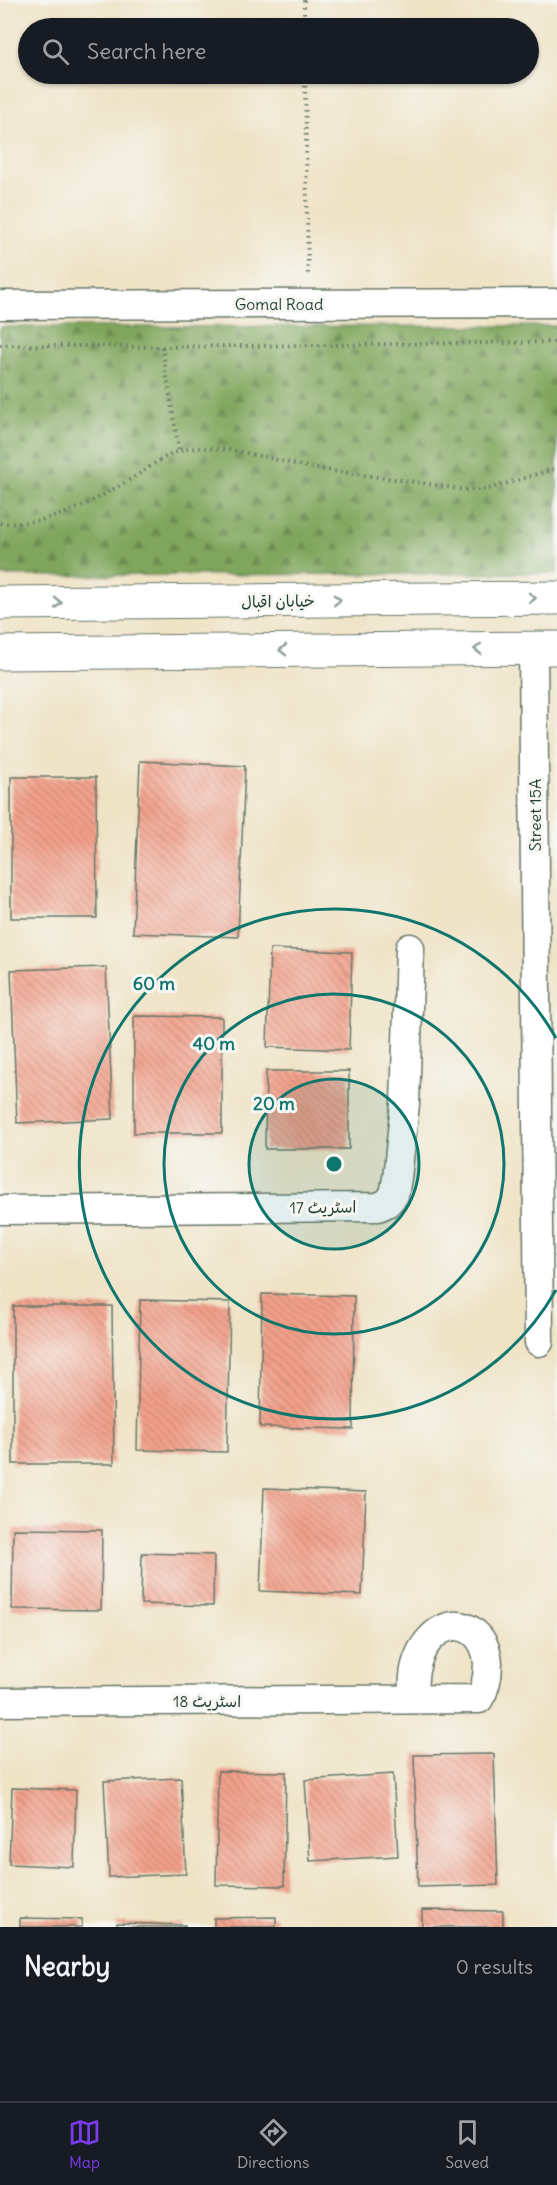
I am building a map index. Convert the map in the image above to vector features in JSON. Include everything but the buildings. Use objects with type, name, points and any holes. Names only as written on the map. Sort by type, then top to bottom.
[{"type":"main road","name":"خیابان اقبال","points":[[0,603],[557,598]]},
{"type":"main road","points":[[0,653],[545,648]]},
{"type":"street","name":"Gomal Road","points":[[0,305],[557,303]]},
{"type":"street","name":"Street 15A","points":[[538,1342],[545,648]]},
{"type":"street","name":"اسٹریٹ 17","points":[[0,1210],[378,1207],[387,1203],[394,1194],[397,1178],[405,1104],[410,948]]},
{"type":"street","name":"اسٹریٹ 18","points":[[0,1702],[415,1699]]},
{"type":"path","points":[[304,0],[304,18]]},
{"type":"path","points":[[305,84],[308,304]]},
{"type":"path","points":[[0,345],[162,347],[557,342]]},
{"type":"path","points":[[162,347],[179,451]]},
{"type":"path","points":[[0,523],[16,524],[58,517],[75,510],[179,451],[211,449],[257,455],[316,468],[464,490],[488,489],[557,468]]},
{"type":"green space","points":[[557,326],[557,573],[0,576],[0,327]]}]
